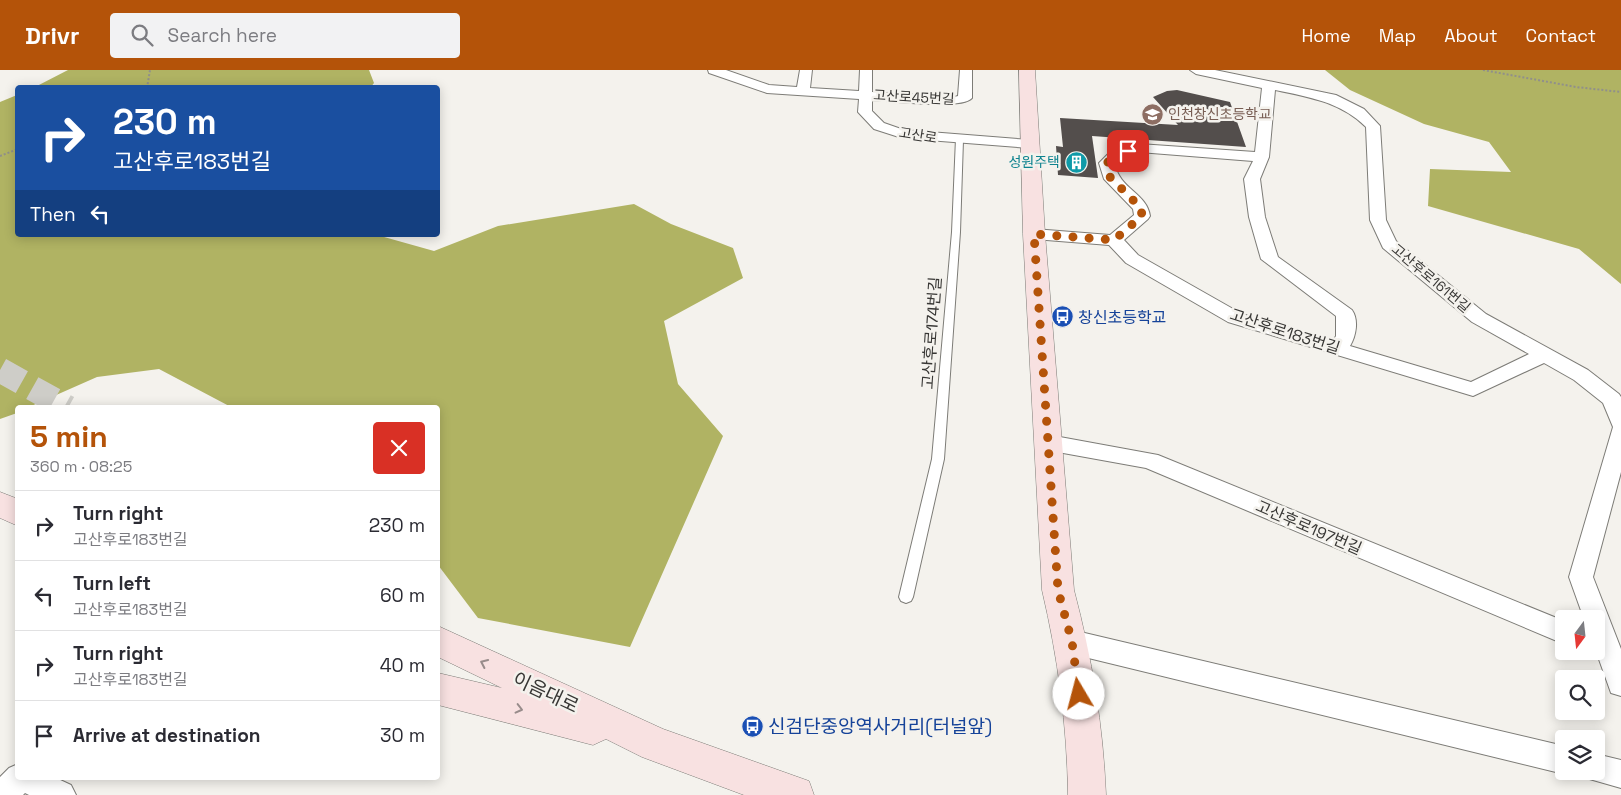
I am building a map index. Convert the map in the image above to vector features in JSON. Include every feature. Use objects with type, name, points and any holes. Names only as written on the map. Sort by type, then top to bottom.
[{"type":"main road","points":[[1027,70],[1034,234],[1058,590],[1072,642],[1086,746],[1087,795]]},
{"type":"main road","points":[[0,503],[15,512]]},
{"type":"main road","name":"이음대로","points":[[440,642],[655,744],[795,795]]},
{"type":"main road","name":"이음대로","points":[[440,690],[655,744]]},
{"type":"street","points":[[714,70],[732,73],[767,89],[865,95]]},
{"type":"street","points":[[803,91],[806,70]]},
{"type":"street","name":"고산로","points":[[866,70],[865,112],[879,126],[902,134],[959,140]]},
{"type":"street","name":"고산로45번길","points":[[865,95],[955,101],[965,98],[966,70]]},
{"type":"street","name":"고산후로161번길","points":[[1196,70],[1331,98],[1359,112],[1373,126],[1378,220],[1389,244],[1479,318],[1581,375],[1612,399],[1621,422]]},
{"type":"street","points":[[1269,85],[1262,157],[1252,179],[1257,217],[1270,259],[1345,314],[1346,336],[1338,349]]},
{"type":"street","points":[[959,140],[1030,144]]},
{"type":"street","points":[[1034,234],[1114,240],[1142,216],[1141,208],[1109,176],[1107,163],[1116,154],[1139,148],[1262,157]]},
{"type":"street","name":"고산후로183번길","points":[[1114,240],[1132,258],[1235,318],[1472,389],[1544,355]]},
{"type":"street","points":[[1621,432],[1581,577],[1621,684]]},
{"type":"street","name":"고산후로197번길","points":[[1048,443],[1150,461],[1555,629]]},
{"type":"street","points":[[1072,642],[1555,758]]},
{"type":"street","points":[[1605,770],[1621,774]]},
{"type":"street","points":[[3,795],[17,780]]},
{"type":"street","points":[[29,780],[61,795]]},
{"type":"lane","name":"고산후로174번길","points":[[906,597],[938,459],[956,232],[959,140]]},
{"type":"path","points":[[148,85],[150,70]]},
{"type":"path","points":[[1483,70],[1582,88],[1621,92]]},
{"type":"path","points":[[0,156],[15,150]]},
{"type":"green space","points":[[68,70],[369,70],[374,83],[372,85],[39,85]]},
{"type":"green space","points":[[1325,70],[1621,70],[1621,284],[1579,249],[1428,206],[1430,169],[1511,172],[1489,142],[1424,124],[1350,90]]},
{"type":"green space","points":[[15,96],[15,237],[384,237],[434,251],[498,226],[634,204],[671,224],[733,248],[743,278],[664,321],[678,384],[723,436],[630,647],[478,618],[440,568],[440,405],[227,405],[159,369],[97,377],[34,405],[15,405],[15,414],[0,419],[0,102]]},
{"type":"building","points":[[1177,90],[1230,102],[1246,147],[1092,136],[1098,178],[1058,175],[1056,146],[1063,147],[1060,118],[1178,125],[1153,97],[1167,91]]},
{"type":"tunnel","points":[[0,370],[63,405]]},
{"type":"place","name":"인천창신초등학교","points":[[1152,114]]},
{"type":"place","name":"성원주택","points":[[1076,162]]},
{"type":"place","name":"창신초등학교","points":[[1062,317]]},
{"type":"place","name":"신검단중앙역사거리(터널앞)","points":[[752,726]]},
{"type":"route","points":[[1079,694],[1072,642],[1058,590],[1034,234],[1114,240],[1142,216],[1141,208],[1109,176],[1107,163],[1116,154],[1128,151]]}]
